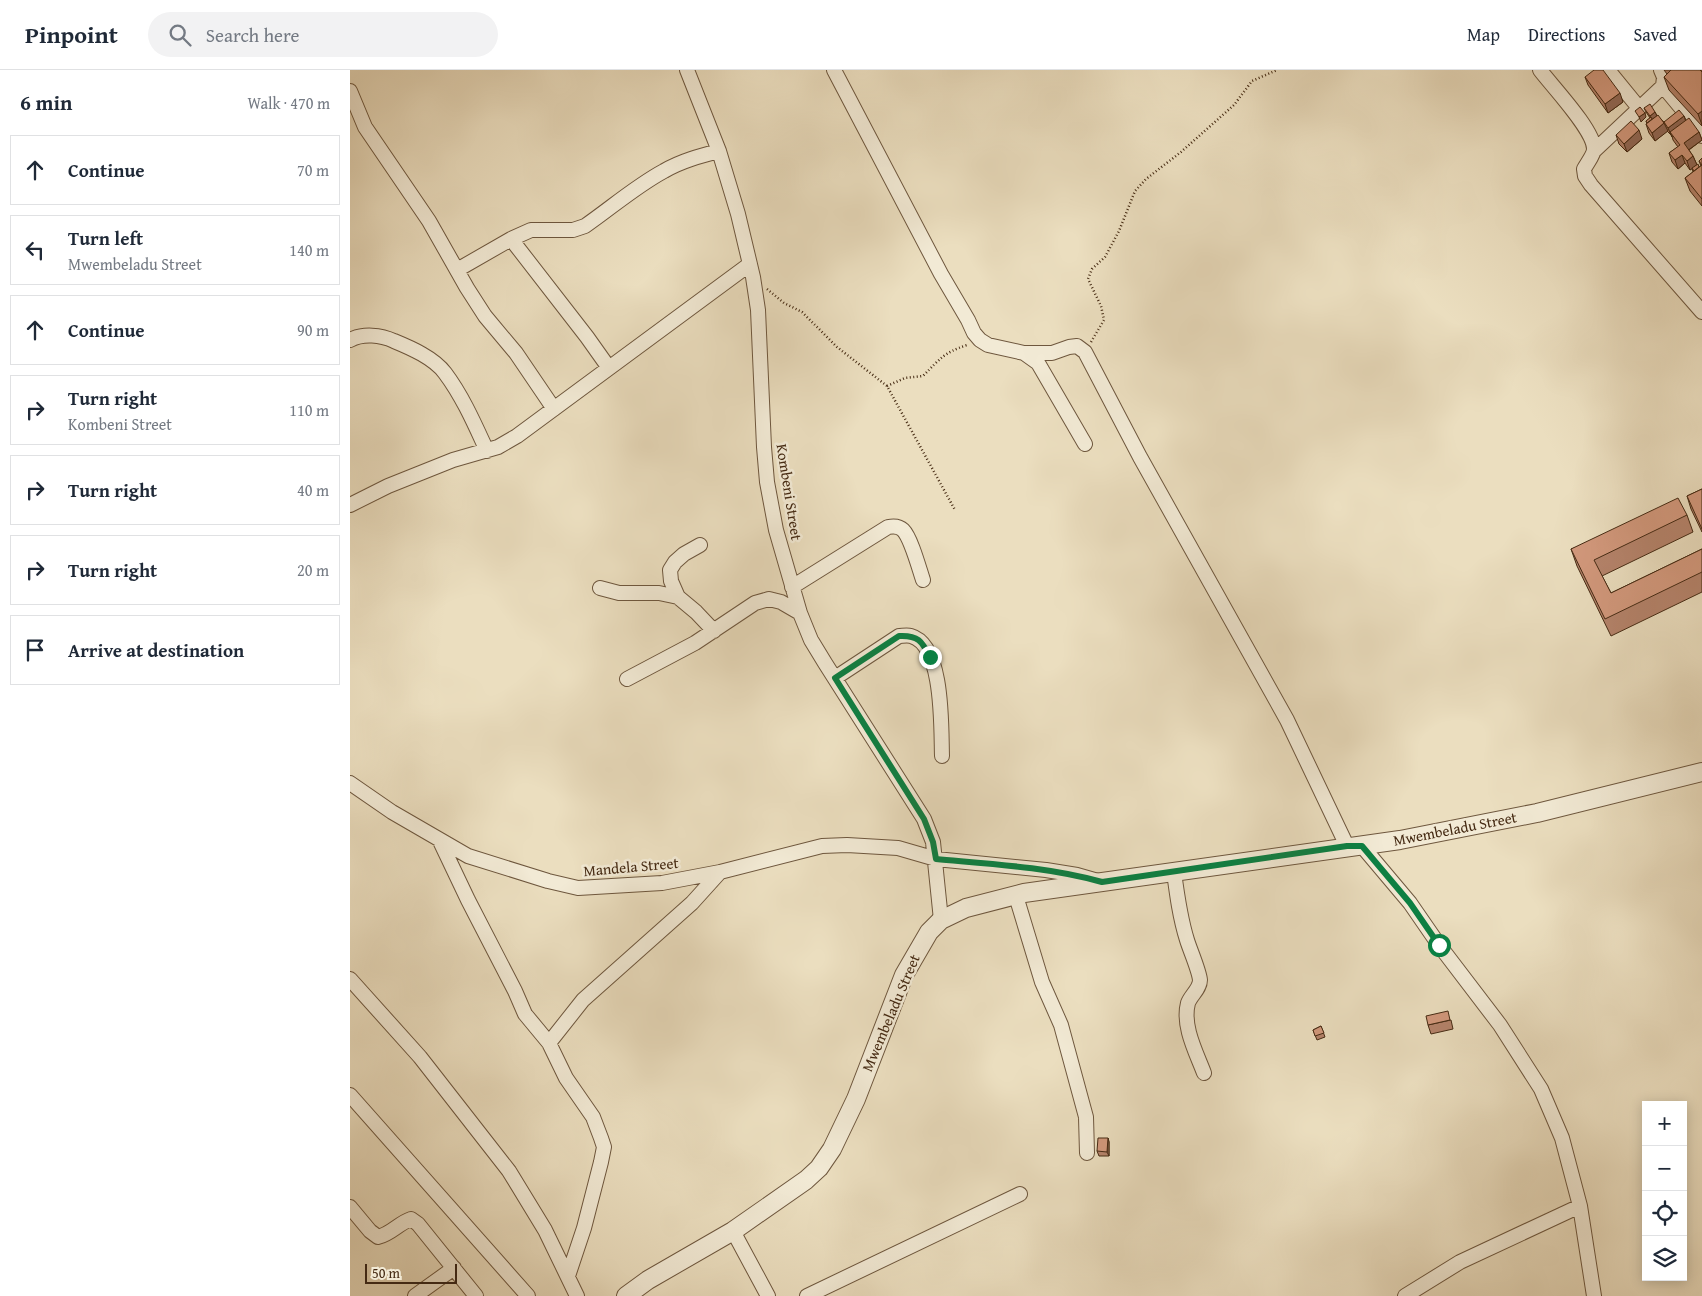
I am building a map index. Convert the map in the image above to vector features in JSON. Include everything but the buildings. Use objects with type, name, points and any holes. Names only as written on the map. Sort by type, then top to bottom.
[{"type":"street","points":[[834,70],[974,334],[988,345],[1024,353],[1052,352],[1077,346],[1085,352],[1140,457],[1287,720],[1354,846],[1410,903],[1439,945],[1500,1025],[1541,1089],[1562,1138],[1580,1206],[1594,1296]]},
{"type":"street","points":[[1540,70],[1580,120],[1592,139],[1594,150]]},
{"type":"street","points":[[1608,70],[1639,108]]},
{"type":"street","points":[[1661,70],[1664,76],[1663,86],[1594,150],[1584,169],[1588,181],[1702,312]]},
{"type":"street","name":"Kombeni Street","points":[[689,71],[719,150],[752,271],[758,310],[763,438],[767,482],[776,530],[792,587],[812,640],[924,819],[933,842],[936,859],[941,920]]},
{"type":"street","points":[[1663,86],[1692,120],[1702,136]]},
{"type":"street","points":[[350,91],[365,127],[429,221],[485,316],[516,353],[554,409]]},
{"type":"street","points":[[458,270],[511,238],[531,230],[573,230],[585,226],[664,170],[681,162],[719,150]]},
{"type":"street","points":[[511,238],[609,368]]},
{"type":"street","points":[[350,505],[388,486],[453,460],[498,447],[517,436],[609,368],[752,271]]},
{"type":"street","points":[[350,340],[358,336],[385,337],[417,350],[444,372],[466,407],[487,451]]},
{"type":"street","points":[[1024,353],[1038,363],[1085,444]]},
{"type":"street","points":[[792,587],[888,528],[895,526],[903,530],[910,542],[924,580]]},
{"type":"street","points":[[700,545],[675,562],[670,570],[671,581],[678,597],[714,631]]},
{"type":"street","points":[[600,588],[619,593],[659,593],[678,597]]},
{"type":"street","points":[[627,679],[714,631],[755,603],[769,600],[781,602],[800,612]]},
{"type":"street","points":[[835,678],[899,636],[910,636],[923,642],[937,672],[940,694],[942,756]]},
{"type":"street","name":"Mwembeladu Street","points":[[626,1296],[648,1280],[733,1231],[806,1180],[819,1168],[832,1149],[856,1099],[904,975],[928,932],[941,920],[966,908],[1016,896],[1400,840],[1537,813],[1702,772]]},
{"type":"street","name":"Mandela Street","points":[[350,783],[392,812],[468,856],[548,881],[578,888],[662,883],[720,872],[822,846],[868,845],[898,848],[936,859],[1046,870],[1077,875],[1102,882]]},
{"type":"street","points":[[439,839],[525,1014],[549,1044],[566,1078],[593,1117],[604,1147],[584,1228],[568,1276]]},
{"type":"street","points":[[549,1044],[583,1000],[692,903],[720,872]]},
{"type":"street","points":[[1174,872],[1180,913],[1200,980],[1197,990],[1189,1000],[1187,1012],[1190,1033],[1204,1073]]},
{"type":"street","points":[[1016,896],[1042,982],[1061,1025],[1086,1117],[1086,1152]]},
{"type":"street","points":[[350,979],[420,1057],[510,1171],[545,1230],[577,1296]]},
{"type":"street","points":[[350,1095],[528,1296]]},
{"type":"street","points":[[807,1296],[1020,1194]]},
{"type":"street","points":[[350,1206],[370,1231],[378,1237],[385,1235],[411,1219],[418,1224],[476,1296]]},
{"type":"street","points":[[1404,1296],[1460,1262],[1580,1206]]},
{"type":"street","points":[[733,1231],[768,1296]]},
{"type":"street","points":[[415,1296],[454,1268]]},
{"type":"path","points":[[1085,352],[1104,320],[1101,306],[1088,279],[1092,269],[1104,256],[1119,231],[1135,192],[1146,179],[1181,152],[1234,105],[1252,81],[1277,70]]},
{"type":"path","points":[[752,271],[784,303],[802,312],[837,347],[887,386],[955,510]]},
{"type":"path","points":[[887,386],[905,378],[923,376],[948,352],[980,340]]},
{"type":"route","points":[[930,657],[923,642],[910,636],[899,636],[835,678],[924,819],[933,842],[936,859],[1046,870],[1077,875],[1102,882],[1347,846],[1362,846],[1410,903],[1439,945]]}]
